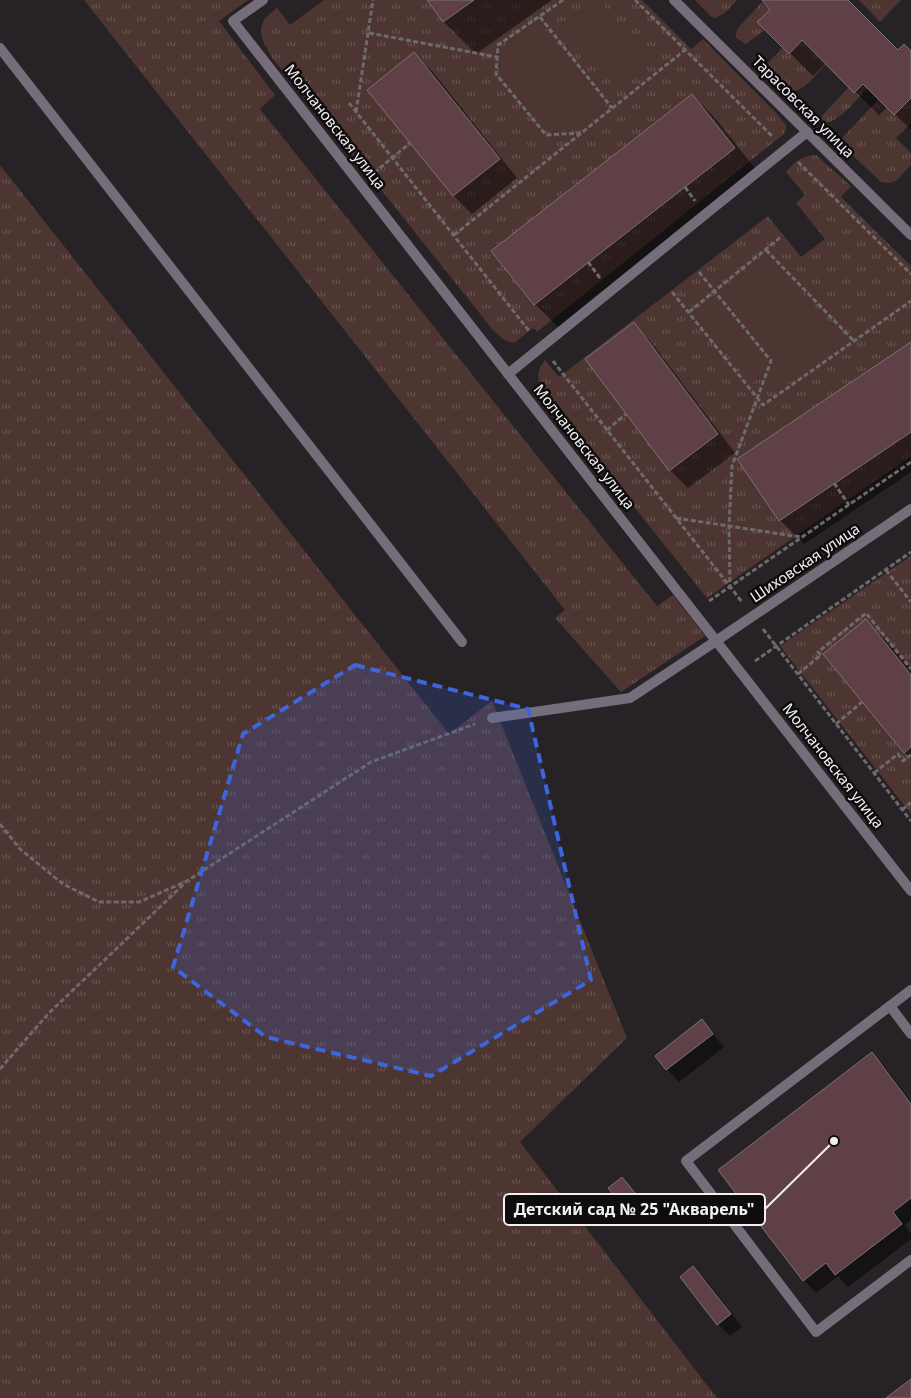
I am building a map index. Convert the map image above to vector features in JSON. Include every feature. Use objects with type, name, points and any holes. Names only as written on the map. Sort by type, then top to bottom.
[{"type":"street","name":"Молчановская улица","points":[[263,0],[233,21],[911,891]]},
{"type":"street","name":"Тарасовская улица","points":[[674,0],[911,235]]},
{"type":"street","points":[[0,48],[462,642]]},
{"type":"street","points":[[508,374],[807,132]]},
{"type":"street","name":"Шиховская улица","points":[[492,718],[630,698],[911,509]]},
{"type":"street","points":[[911,990],[686,1161],[816,1332],[911,1260]]},
{"type":"street","points":[[890,1006],[911,1034]]},
{"type":"path","points":[[356,112],[373,0]]},
{"type":"path","points":[[563,0],[498,45],[496,74],[546,135],[582,133]]},
{"type":"path","points":[[635,0],[779,143]]},
{"type":"path","points":[[540,16],[612,108]]},
{"type":"path","points":[[368,33],[497,57]]},
{"type":"path","points":[[454,236],[686,50]]},
{"type":"path","points":[[349,103],[534,338]]},
{"type":"path","points":[[360,184],[410,143]]},
{"type":"path","points":[[796,160],[911,274]]},
{"type":"path","points":[[684,187],[699,207]]},
{"type":"path","points":[[689,312],[782,236]]},
{"type":"path","points":[[766,250],[854,341]]},
{"type":"path","points":[[588,262],[604,283]]},
{"type":"path","points":[[699,272],[771,361],[732,466],[729,526],[730,587]]},
{"type":"path","points":[[672,292],[764,405],[911,301]]},
{"type":"path","points":[[549,357],[746,608]]},
{"type":"path","points":[[607,430],[626,414]]},
{"type":"path","points":[[694,612],[911,462]]},
{"type":"path","points":[[834,484],[849,505]]},
{"type":"path","points":[[675,518],[801,538]]},
{"type":"path","points":[[740,671],[911,552]]},
{"type":"path","points":[[886,570],[911,602]]},
{"type":"path","points":[[798,674],[821,655],[818,652],[866,613],[911,669]]},
{"type":"path","points":[[761,627],[911,821]]},
{"type":"path","points":[[836,724],[862,702]]},
{"type":"path","points":[[0,824],[20,848],[63,884],[99,902],[140,902],[187,882],[370,762],[492,718]]},
{"type":"path","points":[[874,773],[898,754],[903,761],[911,755]]},
{"type":"path","points":[[902,810],[911,802]]},
{"type":"path","points":[[0,1069],[48,1014],[187,882]]},
{"type":"highlighted area","points":[[355,665],[528,709],[591,980],[431,1076],[266,1037],[173,967],[243,734]]},
{"type":"green space","points":[[84,0],[248,0],[219,21],[275,95],[260,109],[657,606],[673,595],[705,636],[621,692],[555,618],[565,610]]},
{"type":"green space","points":[[324,0],[642,0],[691,49],[703,39],[776,113],[786,125],[785,133],[537,332],[533,328],[514,343],[502,338],[493,330],[268,51],[261,32],[264,20],[269,14],[277,8],[290,25]]},
{"type":"green space","points":[[597,0],[600,0],[647,60],[615,86],[566,24]]},
{"type":"green space","points":[[695,0],[737,0],[725,13],[715,18]]},
{"type":"green space","points":[[859,0],[901,0],[880,22]]},
{"type":"green space","points":[[762,2],[770,10],[758,22],[765,30],[746,44],[736,38],[736,33],[738,28]]},
{"type":"green space","points":[[539,21],[608,108],[581,130],[547,131],[499,73],[503,47]]},
{"type":"green space","points":[[802,40],[826,64],[803,87],[796,91],[789,91],[782,88],[775,81],[766,68],[782,48],[789,53]]},
{"type":"green space","points":[[863,84],[868,88],[837,118],[830,122],[816,122],[849,87]]},
{"type":"green space","points":[[911,98],[911,123],[896,138],[911,153],[911,165],[896,181],[890,183],[881,182],[847,150],[842,143],[843,137],[879,99]]},
{"type":"green space","points":[[816,155],[851,186],[841,197],[911,266],[911,456],[707,598],[542,392],[538,380],[539,372],[545,360],[559,377],[768,216],[801,257],[825,239],[796,203],[805,195],[786,172],[799,160]]},
{"type":"green space","points":[[0,165],[449,734],[492,701],[627,1038],[520,1142],[717,1398],[0,1398]]},
{"type":"green space","points":[[765,255],[848,341],[773,393],[760,377],[751,384],[694,312]]},
{"type":"green space","points":[[911,556],[911,814],[780,646]]},
{"type":"building","points":[[427,0],[474,0],[443,22]]},
{"type":"building","points":[[762,0],[848,0],[898,50],[904,44],[911,51],[911,98],[894,115],[863,84],[854,93],[802,40],[789,54],[757,22],[770,10]]},
{"type":"building","points":[[414,52],[500,159],[453,196],[367,90]]},
{"type":"building","points":[[692,94],[735,148],[534,305],[491,251]]},
{"type":"building","points":[[634,322],[718,434],[669,471],[585,359]]},
{"type":"building","points":[[911,342],[911,432],[779,521],[737,459]]},
{"type":"building","points":[[866,619],[911,675],[911,747],[904,753],[823,654]]},
{"type":"building","points":[[702,1019],[713,1034],[666,1070],[655,1056]]},
{"type":"building","points":[[872,1052],[911,1104],[911,1198],[893,1212],[902,1224],[835,1275],[826,1263],[803,1281],[718,1170]]},
{"type":"building","points":[[622,1177],[639,1198],[625,1209],[608,1188]]},
{"type":"building","points":[[693,1266],[731,1314],[717,1325],[680,1277]]},
{"type":"building","points":[[911,1379],[911,1398],[886,1398]]},
{"type":"place","name":"Детский сад № 25 \"Акварель\"","points":[[834,1141]]}]
